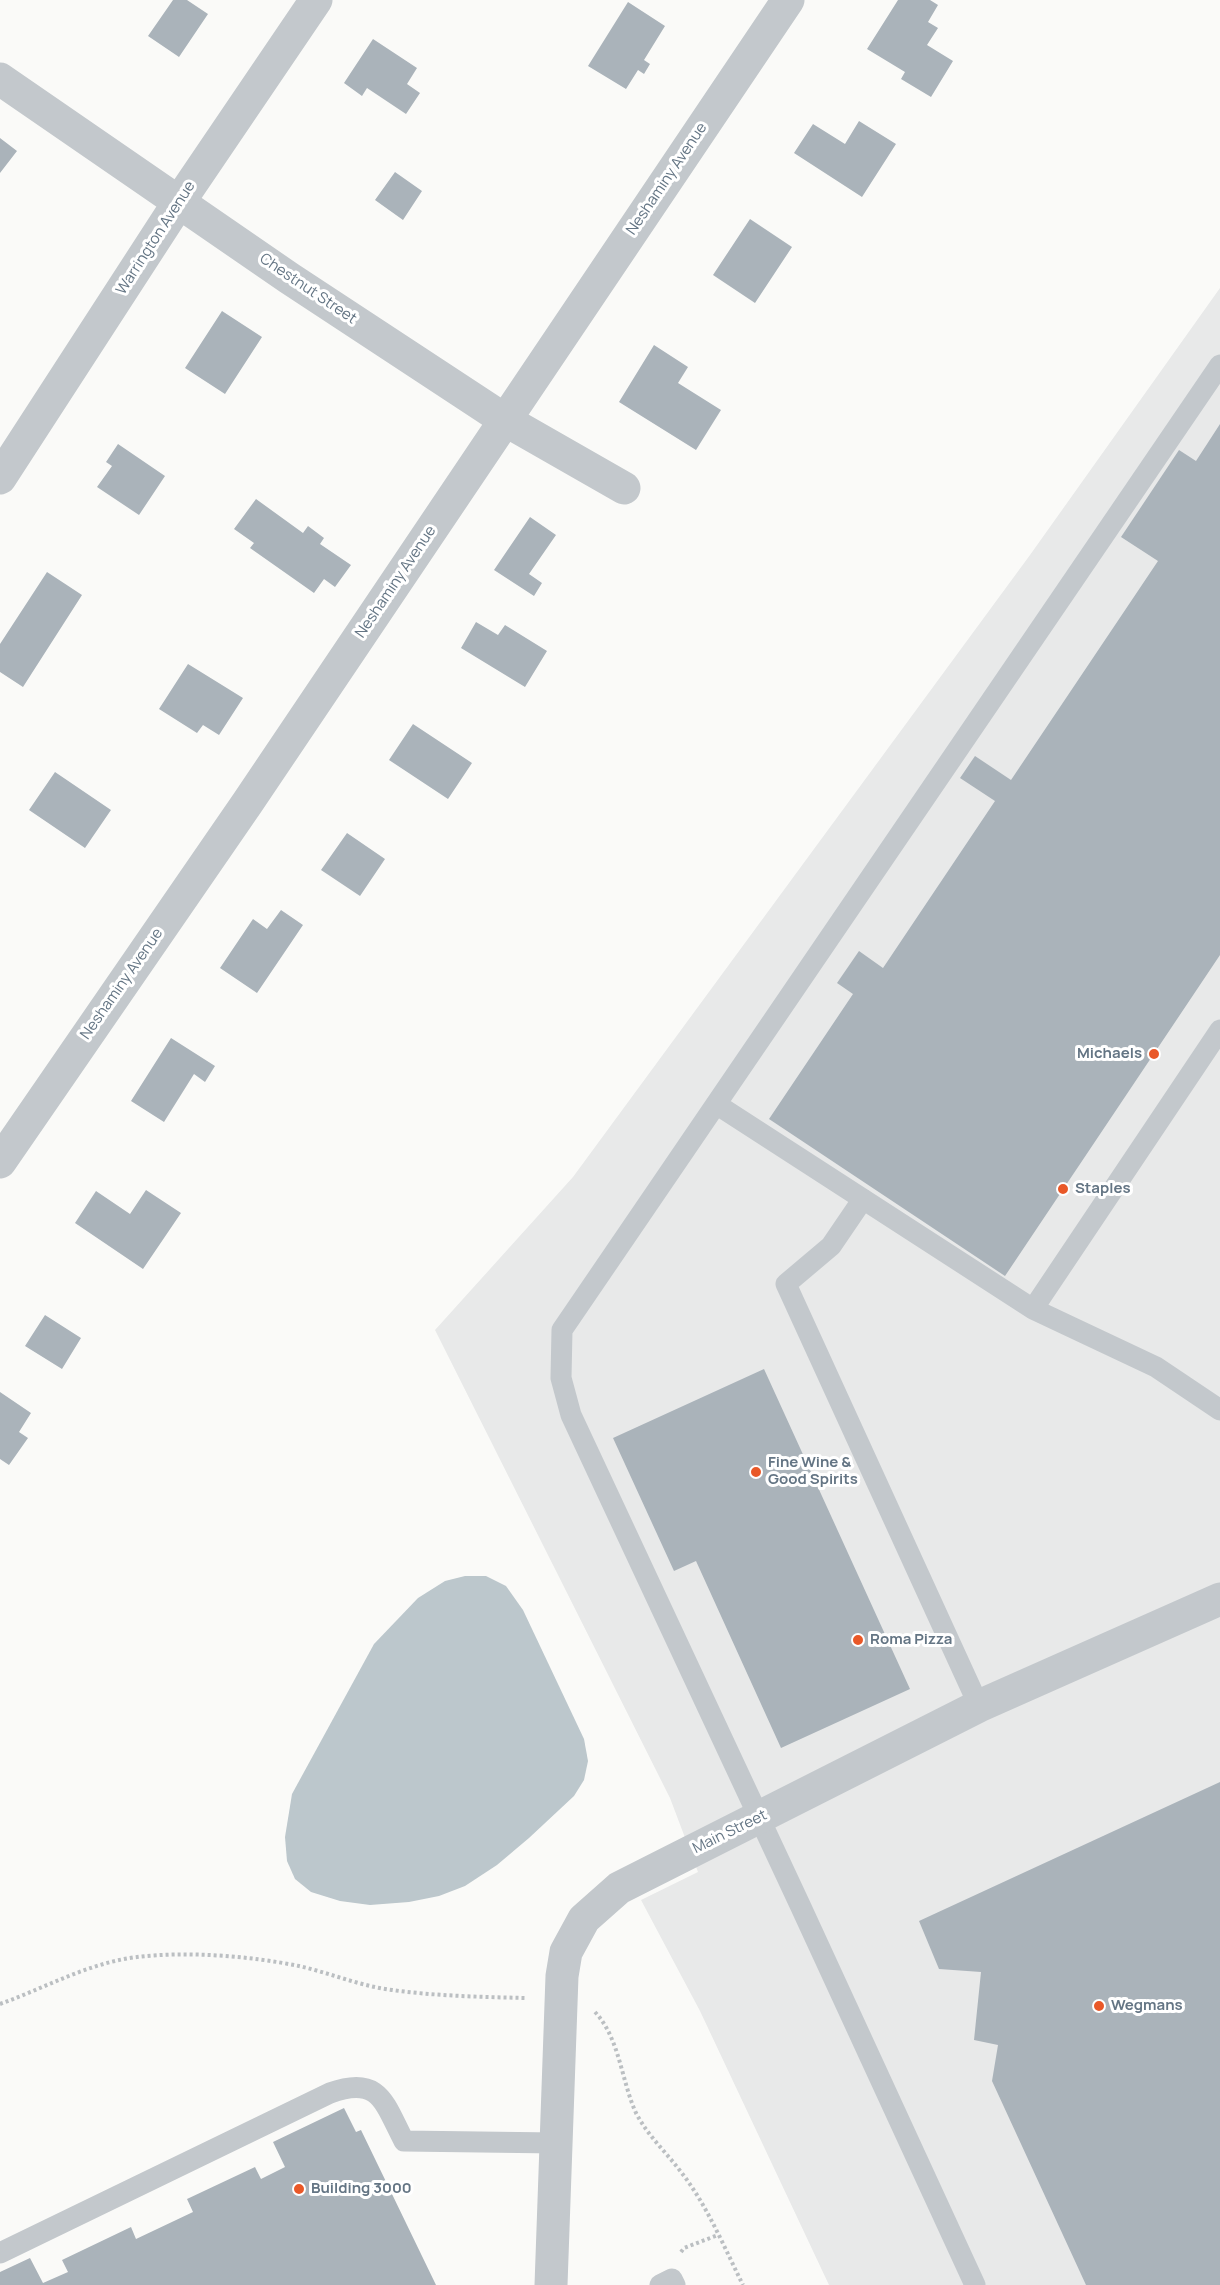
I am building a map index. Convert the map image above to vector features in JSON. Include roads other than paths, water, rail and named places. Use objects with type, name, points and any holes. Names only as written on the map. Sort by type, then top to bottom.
[{"type":"street","name":"Warrington Avenue","points":[[0,478],[179,202],[316,0]]},
{"type":"street","name":"Neshaminy Avenue","points":[[0,1162],[248,802],[788,0]]},
{"type":"street","name":"Chestnut Street","points":[[0,79],[290,278],[505,420],[624,488]]},
{"type":"street","name":"Main Street","points":[[551,2285],[561,1999],[566,1952],[584,1919],[619,1888],[979,1706],[1220,1599]]},
{"type":"lane","points":[[975,2285],[570,1415],[561,1378],[562,1330],[1220,365]]},
{"type":"lane","points":[[1033,1309],[1220,1030]]},
{"type":"lane","points":[[716,1104],[1033,1309],[1156,1367],[1220,1410]]},
{"type":"lane","points":[[863,1199],[831,1246],[786,1284],[979,1706]]},
{"type":"lane","points":[[0,2253],[330,2093],[354,2086],[371,2089],[378,2096],[404,2141],[556,2143]]},
{"type":"place","name":"Michaels","points":[[1154,1054]]},
{"type":"place","name":"Staples","points":[[1063,1189]]},
{"type":"place","name":"Fine Wine & Good Spirits","points":[[756,1472]]},
{"type":"place","name":"Roma Pizza","points":[[858,1640]]},
{"type":"place","name":"Wegmans","points":[[1099,2006]]},
{"type":"place","name":"Building 3000","points":[[299,2189]]}]
